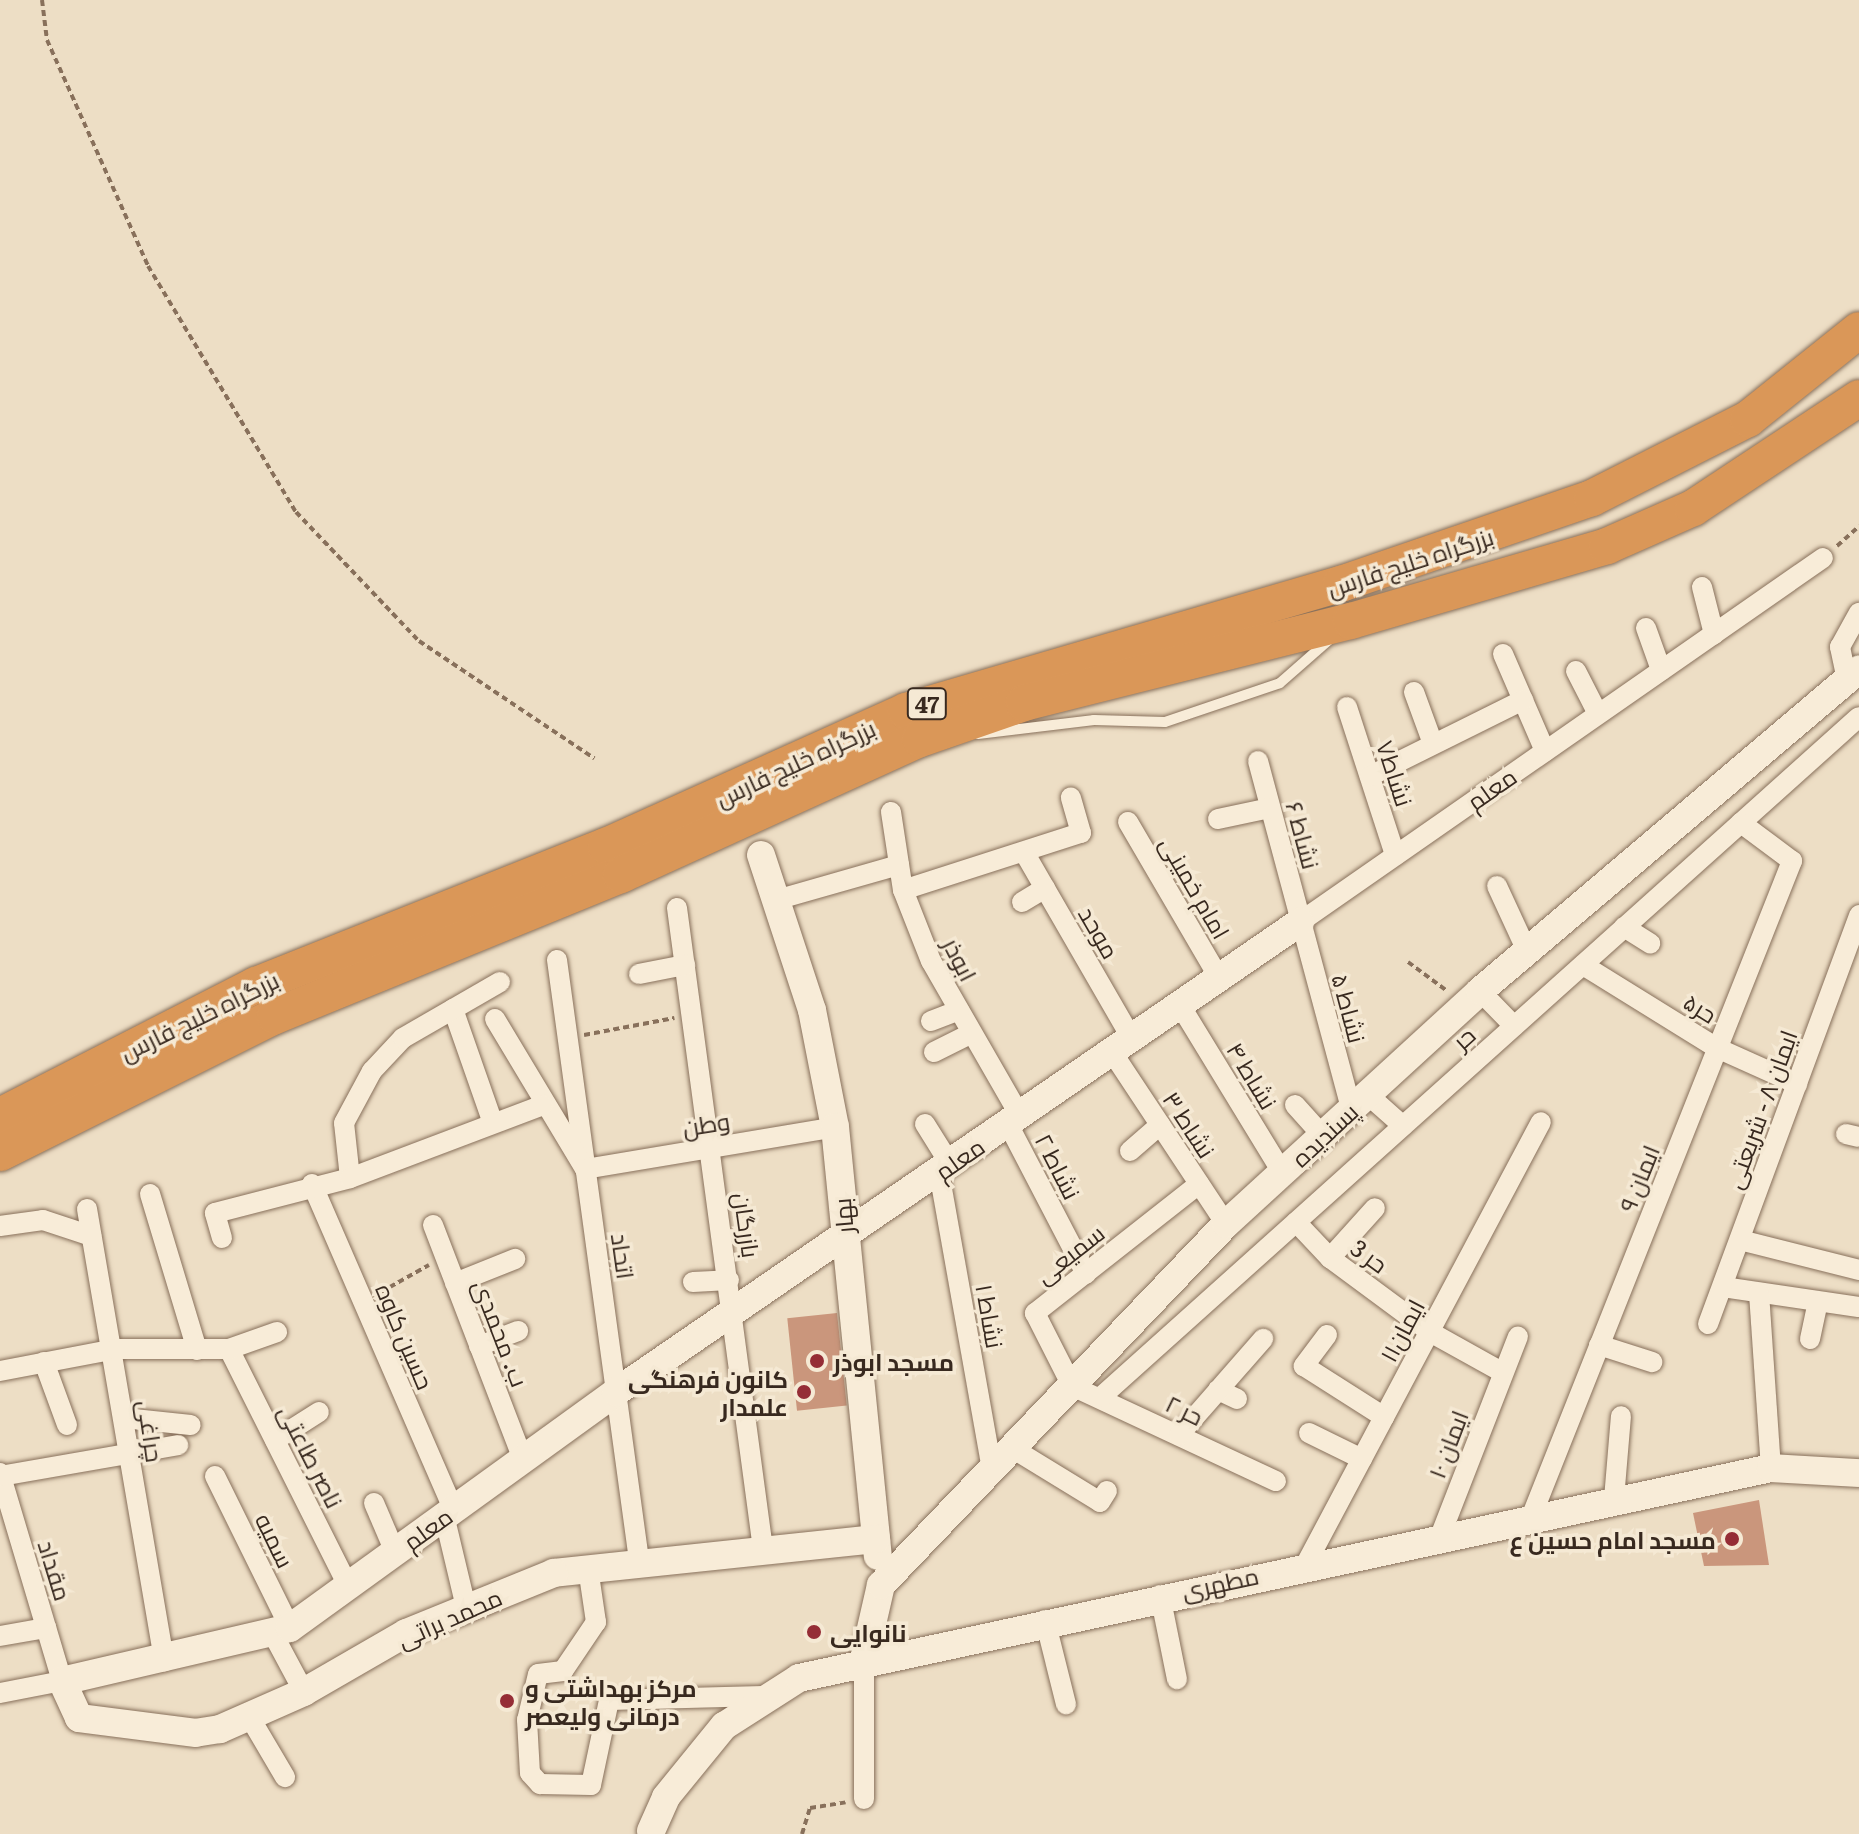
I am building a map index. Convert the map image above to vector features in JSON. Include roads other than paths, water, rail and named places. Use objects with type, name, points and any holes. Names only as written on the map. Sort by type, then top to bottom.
[{"type":"highway","name":"بزرگراه خلیج فارس","points":[[0,1116],[256,985],[620,840],[906,711],[1341,584],[1592,498],[1748,419],[1859,330]]},
{"type":"highway","name":"بزرگراه خلیج فارس","points":[[0,1153],[275,1016],[621,875],[920,739],[1024,703],[1351,621],[1621,539],[1771,462],[1859,398]]},
{"type":"street","name":"معلم","points":[[62,1681],[164,1661],[282,1632],[616,1392],[844,1238],[1823,558]]},
{"type":"street","points":[[1702,587],[1714,634]]},
{"type":"street","points":[[1853,675],[1840,647],[1859,613]]},
{"type":"street","points":[[1646,628],[1661,670]]},
{"type":"street","points":[[1503,654],[1545,751]]},
{"type":"street","points":[[1576,671],[1598,714]]},
{"type":"street","name":"پسندیده","points":[[881,1585],[1226,1224],[1471,999],[1853,675]]},
{"type":"street","points":[[1414,692],[1433,744]]},
{"type":"street","points":[[1370,776],[1523,700]]},
{"type":"street","name":"نشاط۷","points":[[1347,707],[1395,855]]},
{"type":"street","name":"حر","points":[[1101,1397],[1859,717]]},
{"type":"street","name":"نشاط ۶","points":[[1258,761],[1300,922]]},
{"type":"street","points":[[903,890],[1081,833],[1071,797]]},
{"type":"street","points":[[1218,819],[1270,808]]},
{"type":"street","name":"ابوذر","points":[[891,812],[903,890],[1014,1120]]},
{"type":"street","name":"امام خمینی","points":[[1128,822],[1219,978]]},
{"type":"street","name":"ایمان ۹","points":[[1532,1515],[1792,861],[1741,823]]},
{"type":"street","name":"موحد","points":[[1024,852],[1045,888],[1122,1045]]},
{"type":"street","name":"بهار","points":[[761,855],[812,1010],[835,1127],[881,1585]]},
{"type":"street","points":[[776,900],[899,865]]},
{"type":"street","points":[[1497,886],[1527,951]]},
{"type":"street","points":[[1022,902],[1045,888]]},
{"type":"street","name":"بازرگان","points":[[677,908],[734,1314],[763,1549]]},
{"type":"street","name":"ایمان ۸ - شریعتی","points":[[1708,1324],[1859,915]]},
{"type":"street","name":"نشاط ۵","points":[[1300,922],[1359,1101]]},
{"type":"street","points":[[1624,927],[1650,943]]},
{"type":"street","name":"اتحاد","points":[[557,960],[639,1560]]},
{"type":"street","points":[[639,974],[685,965]]},
{"type":"street","name":"حر۵","points":[[1583,965],[1717,1048],[1797,1084]]},
{"type":"street","points":[[350,1178],[344,1123],[372,1071],[403,1038],[500,982]]},
{"type":"street","points":[[1471,999],[1514,1026]]},
{"type":"street","name":"نشاط ۴","points":[[1180,1005],[1282,1172]]},
{"type":"street","points":[[453,1009],[493,1123]]},
{"type":"street","points":[[931,1021],[959,1010]]},
{"type":"street","points":[[495,1019],[543,1105],[585,1169]]},
{"type":"street","points":[[934,1052],[972,1033]]},
{"type":"street","name":"نشاط ۳","points":[[1122,1045],[1160,1125],[1226,1224]]},
{"type":"street","points":[[1359,1101],[1403,1126]]},
{"type":"street","points":[[222,1238],[215,1213],[312,1184],[350,1178],[543,1105]]},
{"type":"street","points":[[1295,1105],[1322,1135]]},
{"type":"street","name":"نشاط ۲","points":[[1014,1120],[1086,1274]]},
{"type":"street","name":"ایمان۱۱","points":[[1307,1562],[1541,1122]]},
{"type":"street","points":[[925,1124],[945,1168]]},
{"type":"street","points":[[1130,1151],[1160,1125]]},
{"type":"street","name":"وطن","points":[[585,1169],[835,1127]]},
{"type":"street","name":"نشاط ۱","points":[[945,1168],[992,1469]]},
{"type":"street","name":"حسین کاوه","points":[[312,1184],[448,1512],[466,1607]]},
{"type":"street","name":"سمیعی","points":[[1072,1386],[1035,1313],[1199,1184]]},
{"type":"street","points":[[150,1194],[197,1350]]},
{"type":"street","points":[[1330,1258],[1375,1208]]},
{"type":"street","name":"چراغی","points":[[87,1209],[115,1349],[129,1455],[164,1661]]},
{"type":"street","points":[[0,1226],[43,1220],[91,1236]]},
{"type":"street","name":"حر 3","points":[[1296,1222],[1330,1258],[1430,1332],[1502,1372]]},
{"type":"street","name":"ب. محمدی","points":[[433,1225],[523,1460]]},
{"type":"street","points":[[1740,1240],[1859,1270]]},
{"type":"street","points":[[455,1283],[515,1259]]},
{"type":"street","points":[[693,1282],[729,1280]]},
{"type":"street","points":[[1723,1287],[1859,1307]]},
{"type":"street","points":[[1759,1293],[1771,1468]]},
{"type":"street","points":[[1810,1339],[1818,1302]]},
{"type":"street","points":[[479,1346],[518,1331]]},
{"type":"street","points":[[0,1371],[115,1349],[229,1349],[277,1332]]},
{"type":"street","points":[[1327,1335],[1304,1366],[1384,1417]]},
{"type":"street","name":"ایمان ۱۰","points":[[1441,1534],[1518,1336]]},
{"type":"street","points":[[1179,1435],[1228,1395],[1263,1339]]},
{"type":"street","points":[[1599,1345],[1652,1362]]},
{"type":"street","name":"ناصر طاعتی","points":[[229,1349],[348,1586]]},
{"type":"street","points":[[44,1362],[67,1425]]},
{"type":"street","name":"حر ۲","points":[[1072,1386],[1276,1481]]},
{"type":"street","points":[[275,1440],[319,1412]]},
{"type":"street","points":[[1614,1499],[1621,1416]]},
{"type":"street","points":[[124,1418],[191,1425]]},
{"type":"street","points":[[1309,1433],[1362,1459]]},
{"type":"street","points":[[0,1475],[178,1445]]},
{"type":"street","points":[[1012,1448],[1100,1502],[1107,1491]]},
{"type":"street","name":"مطهری","points":[[651,1831],[694,1759],[763,1696],[864,1659],[1307,1562],[1771,1468],[1859,1473]]},
{"type":"street","name":"مقداد","points":[[0,1475],[10,1541],[46,1628],[62,1681]]},
{"type":"street","name":"سمیه","points":[[215,1476],[282,1632],[304,1692]]},
{"type":"street","points":[[374,1503],[395,1552]]},
{"type":"street","name":"محمد براتی","points":[[62,1681],[79,1718],[196,1733],[249,1716],[304,1692],[466,1607],[588,1568],[639,1560],[876,1539]]},
{"type":"street","points":[[588,1568],[596,1622],[563,1671],[538,1674],[527,1720],[530,1773],[540,1784],[591,1785],[609,1700],[763,1696]]},
{"type":"street","points":[[864,1799],[864,1659],[881,1585]]},
{"type":"street","points":[[1160,1595],[1177,1679]]},
{"type":"street","points":[[1045,1620],[1066,1704]]},
{"type":"street","points":[[0,1636],[46,1628]]},
{"type":"street","points":[[0,1693],[62,1681]]},
{"type":"street","points":[[249,1716],[285,1777]]},
{"type":"lane","points":[[920,739],[1094,720],[1165,722],[1280,683],[1351,621]]},
{"type":"place","name":"مسجد ابوذر","points":[[817,1361]]},
{"type":"place","name":"کانون فرهنگی علمدار","points":[[804,1392]]},
{"type":"place","name":"مسجد امام حسین ع","points":[[1732,1539]]},
{"type":"place","name":"نانوایی","points":[[814,1632]]},
{"type":"place","name":"مرکز بهداشتی و درمانی ولیعصر","points":[[507,1701]]}]
